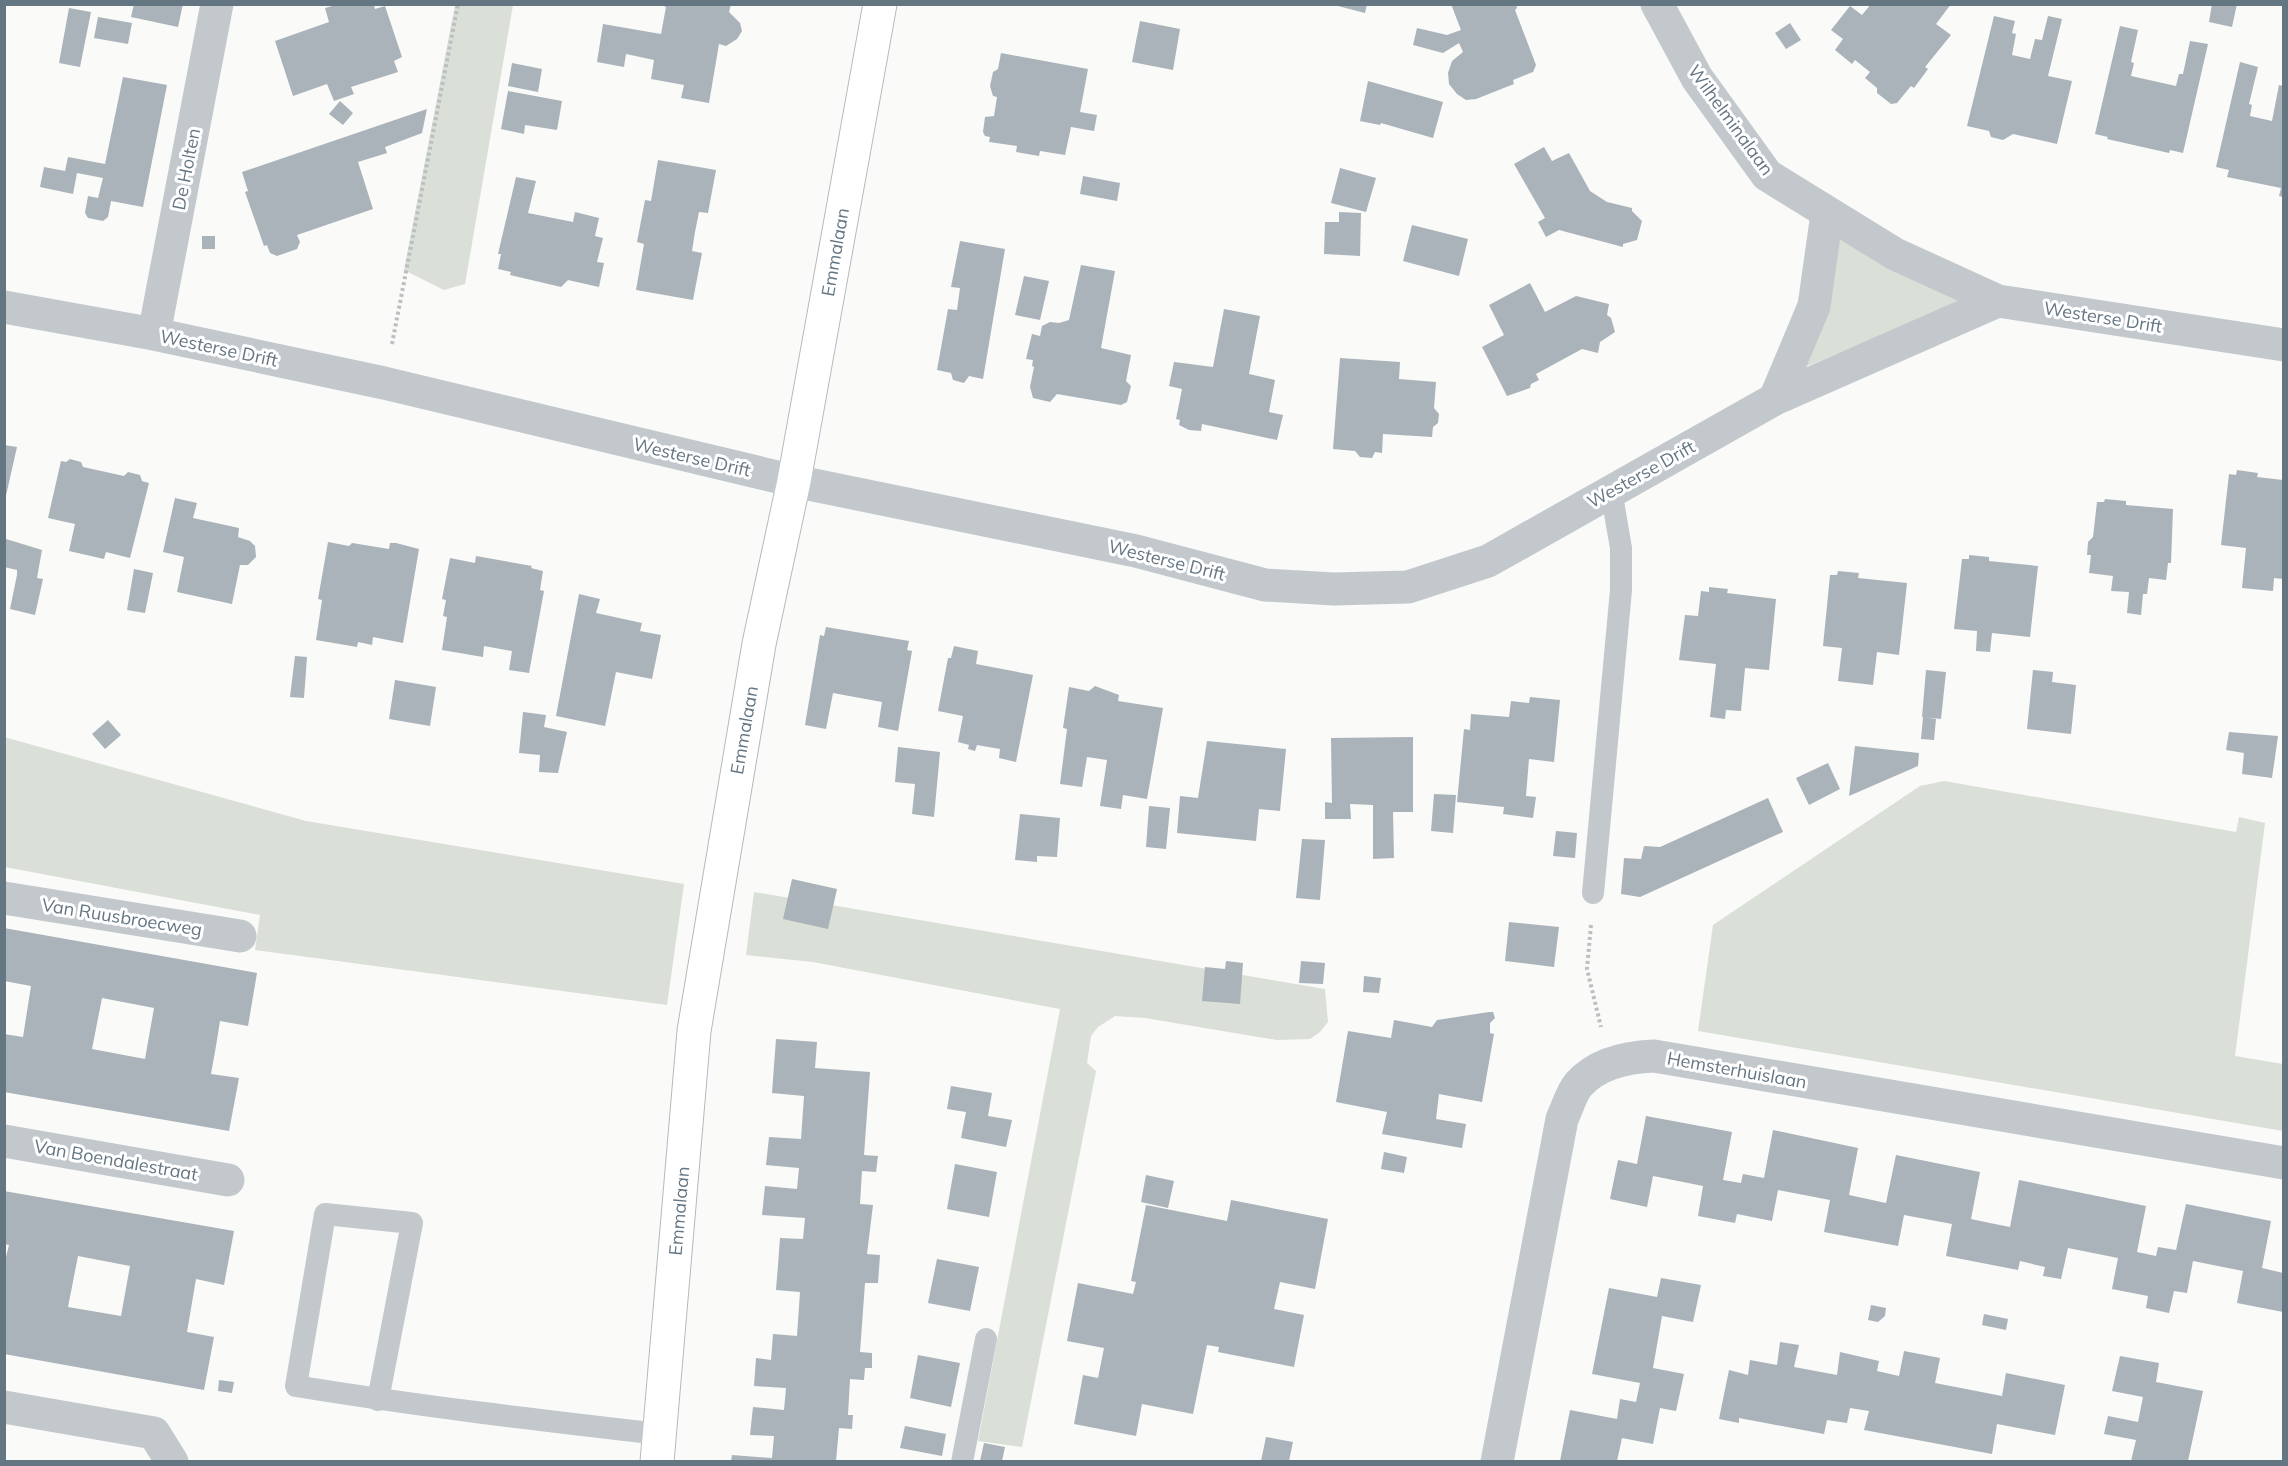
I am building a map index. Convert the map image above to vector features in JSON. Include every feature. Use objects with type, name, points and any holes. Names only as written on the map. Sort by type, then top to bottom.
[{"type":"main road","name":"Emmalaan","points":[[658,1448],[694,1031],[759,644],[794,481],[880,4]]},
{"type":"street","name":"De Holten","points":[[154,334],[217,4]]},
{"type":"street","name":"Wilhelminalaan","points":[[1657,4],[1697,78],[1767,175],[1895,254],[1998,301]]},
{"type":"street","points":[[1775,399],[1814,306],[1827,214]]},
{"type":"street","name":"Westerse Drift","points":[[4,307],[154,334],[384,383],[794,481],[1136,551],[1265,585],[1334,589],[1408,587],[1488,561],[1775,399],[1998,301],[2283,345]]},
{"type":"street","name":"Van Ruusbroecweg","points":[[4,898],[240,936]]},
{"type":"street","name":"Hemsterhuislaan","points":[[1497,1461],[1562,1119],[1579,1084],[1610,1062],[1632,1056],[1653,1056],[2283,1163]]},
{"type":"street","name":"Van Boendalestraat","points":[[4,1141],[228,1180]]},
{"type":"street","points":[[4,1407],[154,1433],[172,1461]]},
{"type":"lane","points":[[1593,893],[1621,590],[1621,548],[1611,490]]},
{"type":"lane","points":[[378,1400],[412,1223],[325,1214],[296,1386],[658,1448]]},
{"type":"lane","points":[[962,1461],[986,1339]]},
{"type":"path","points":[[384,383],[458,4]]},
{"type":"path","points":[[1593,893],[1587,969],[1610,1062]]},
{"type":"shaded area","points":[[455,5],[513,5],[465,284],[444,290],[404,270]]},
{"type":"shaded area","points":[[1835,235],[1964,301],[1803,368]]},
{"type":"shaded area","points":[[4,737],[306,821],[684,884],[667,1005],[255,950],[260,915],[5,867]]},
{"type":"shaded area","points":[[1944,781],[2236,832],[2239,817],[2265,823],[2235,1056],[2283,1064],[2283,1131],[1698,1031],[1713,925],[1920,786]]},
{"type":"shaded area","points":[[754,892],[1325,989],[1328,1022],[1310,1039],[1277,1040],[1145,1018],[1115,1016],[1098,1027],[1091,1036],[1087,1063],[1096,1071],[1022,1447],[978,1441],[1060,1009],[813,962],[746,955]]},
{"type":"building","points":[[134,4],[183,4],[178,27],[131,17]]},
{"type":"building","points":[[659,4],[731,4],[729,12],[740,23],[742,31],[737,39],[726,46],[719,44],[709,103],[681,98],[684,85],[651,79],[654,60],[626,54],[624,67],[597,62],[603,24],[661,34],[666,7]]},
{"type":"building","points":[[1330,4],[1367,4],[1365,13]]},
{"type":"building","points":[[1451,4],[1516,4],[1515,10],[1536,65],[1533,72],[1513,80],[1514,84],[1476,99],[1466,100],[1457,94],[1449,84],[1448,73],[1452,61],[1463,52],[1459,43],[1443,53],[1413,45],[1417,28],[1447,35],[1461,30]]},
{"type":"building","points":[[1871,4],[1951,4],[1936,24],[1951,35],[1925,67],[1928,69],[1914,88],[1911,86],[1897,103],[1891,104],[1877,93],[1877,88],[1865,78],[1870,72],[1855,60],[1852,64],[1835,50],[1843,39],[1831,30],[1850,6],[1862,15]]},
{"type":"building","points":[[2212,4],[2237,4],[2232,27],[2209,22]]},
{"type":"building","points":[[336,5],[374,5],[375,9],[385,6],[402,57],[394,61],[398,72],[351,87],[354,94],[334,101],[327,84],[293,96],[275,41],[329,22],[325,8]]},
{"type":"building","points":[[69,8],[91,12],[80,67],[59,63]]},
{"type":"building","points":[[1994,16],[2015,21],[2012,33],[2016,34],[2012,55],[2030,59],[2035,39],[2042,40],[2048,16],[2062,19],[2048,76],[2072,81],[2057,144],[2013,134],[2003,140],[1991,137],[1989,131],[1967,126]]},
{"type":"building","points":[[98,17],[132,23],[128,44],[94,38]]},
{"type":"building","points":[[1140,21],[1180,29],[1173,70],[1132,62]]},
{"type":"building","points":[[1790,23],[1801,40],[1786,49],[1775,33]]},
{"type":"building","points":[[2120,26],[2138,30],[2131,62],[2134,63],[2131,76],[2176,86],[2179,74],[2183,74],[2190,41],[2208,44],[2183,153],[2170,150],[2169,153],[2107,139],[2108,137],[2095,134]]},
{"type":"building","points":[[1001,53],[1088,69],[1080,112],[1097,115],[1094,131],[1071,127],[1065,155],[1040,151],[1039,156],[1016,152],[1017,146],[989,142],[990,137],[985,136],[983,132],[985,117],[994,116],[997,97],[993,96],[990,86],[993,72],[998,69]]},
{"type":"building","points":[[2240,62],[2258,67],[2249,104],[2252,105],[2250,116],[2272,121],[2279,85],[2283,86],[2283,197],[2279,196],[2281,188],[2227,177],[2229,170],[2216,167]]},
{"type":"building","points":[[512,63],[542,69],[538,92],[508,86]]},
{"type":"building","points":[[123,77],[167,85],[143,207],[111,201],[108,217],[103,221],[88,218],[85,213],[88,196],[98,198],[103,178],[77,173],[73,194],[40,187],[44,167],[65,171],[68,157],[105,164]]},
{"type":"building","points":[[1368,81],[1443,102],[1433,138],[1381,123],[1380,125],[1360,121]]},
{"type":"building","points":[[508,91],[562,101],[557,130],[525,125],[524,134],[501,129]]},
{"type":"building","points":[[340,101],[353,113],[343,125],[329,114]]},
{"type":"building","points":[[427,109],[422,133],[385,147],[387,153],[358,162],[373,209],[297,235],[300,242],[297,249],[277,256],[270,253],[267,245],[264,246],[245,192],[248,191],[242,172]]},
{"type":"building","points":[[1544,147],[1552,161],[1569,153],[1590,191],[1607,202],[1632,208],[1632,211],[1642,221],[1637,240],[1623,244],[1623,247],[1559,230],[1546,237],[1538,222],[1545,218],[1514,164]]},
{"type":"building","points":[[658,160],[716,170],[708,213],[699,212],[695,232],[692,251],[702,253],[693,300],[636,290],[644,244],[637,242],[645,200],[651,201]]},
{"type":"building","points":[[1340,168],[1376,178],[1366,212],[1331,203]]},
{"type":"building","points":[[1083,176],[1120,183],[1117,201],[1080,194]]},
{"type":"building","points":[[516,177],[536,181],[528,213],[573,222],[575,212],[599,218],[595,236],[603,238],[597,262],[604,263],[599,287],[568,280],[561,287],[510,275],[511,272],[498,269],[501,254],[498,254]]},
{"type":"building","points":[[1339,212],[1361,213],[1360,256],[1324,254],[1325,222],[1339,222]]},
{"type":"building","points":[[1412,225],[1468,239],[1459,276],[1403,261]]},
{"type":"building","points":[[202,236],[215,236],[215,249],[202,249]]},
{"type":"building","points":[[960,241],[1005,249],[983,379],[969,376],[964,383],[953,380],[951,373],[937,370],[948,309],[957,310],[960,288],[951,287]]},
{"type":"building","points":[[1081,265],[1115,271],[1101,348],[1131,355],[1126,381],[1131,386],[1127,402],[1121,405],[1057,394],[1050,402],[1033,398],[1030,387],[1033,360],[1026,359],[1032,334],[1040,336],[1042,326],[1050,322],[1059,323],[1069,320]]},
{"type":"building","points":[[1024,276],[1049,281],[1040,320],[1015,315]]},
{"type":"building","points":[[1530,283],[1545,312],[1576,296],[1609,304],[1607,315],[1611,318],[1615,332],[1600,342],[1598,353],[1582,349],[1536,374],[1539,380],[1531,384],[1530,388],[1507,396],[1482,347],[1504,335],[1489,305]]},
{"type":"building","points":[[1224,309],[1260,316],[1249,374],[1275,380],[1269,412],[1283,415],[1277,440],[1202,424],[1201,431],[1189,430],[1179,425],[1180,420],[1176,419],[1182,389],[1169,386],[1174,362],[1213,367]]},
{"type":"building","points":[[1340,358],[1400,362],[1399,379],[1436,382],[1434,408],[1439,414],[1438,423],[1433,427],[1432,437],[1383,434],[1382,453],[1375,452],[1372,458],[1360,457],[1355,451],[1333,449]]},
{"type":"building","points":[[4,445],[17,447],[5,500],[4,500]]},
{"type":"building","points":[[70,459],[81,462],[83,467],[124,476],[128,472],[140,475],[142,481],[149,483],[130,558],[106,552],[104,559],[69,551],[75,524],[48,518],[61,461],[66,462]]},
{"type":"building","points":[[2237,470],[2258,473],[2257,477],[2283,480],[2283,579],[2274,578],[2273,591],[2242,588],[2246,548],[2221,545],[2229,474],[2236,475]]},
{"type":"building","points":[[175,498],[197,503],[193,518],[239,528],[238,537],[250,541],[255,546],[256,557],[248,565],[240,565],[232,604],[177,592],[184,557],[163,552]]},
{"type":"building","points":[[2105,499],[2126,501],[2126,505],[2173,509],[2171,563],[2168,563],[2166,580],[2149,578],[2147,594],[2143,594],[2141,615],[2127,613],[2129,592],[2111,591],[2113,576],[2089,573],[2091,555],[2087,555],[2088,542],[2093,537],[2097,502],[2104,502]]},
{"type":"building","points":[[6,539],[42,550],[37,578],[43,579],[35,615],[10,609],[17,570],[4,567]]},
{"type":"building","points":[[328,542],[389,549],[390,543],[396,543],[419,549],[403,643],[373,637],[372,645],[358,642],[357,647],[316,640],[322,600],[318,599]]},
{"type":"building","points":[[1969,555],[1989,557],[1989,561],[2038,566],[2030,637],[1992,633],[1990,652],[1976,651],[1977,631],[1954,629],[1962,559],[1969,559]]},
{"type":"building","points":[[476,556],[532,566],[531,568],[543,571],[540,590],[544,591],[529,673],[509,670],[512,651],[484,646],[483,657],[442,650],[447,617],[443,616],[446,600],[442,599],[450,558],[475,563]]},
{"type":"building","points":[[134,569],[153,573],[145,613],[127,610]]},
{"type":"building","points":[[1838,571],[1859,573],[1858,578],[1907,583],[1899,655],[1877,652],[1873,685],[1838,681],[1842,648],[1823,646],[1830,575],[1837,575]]},
{"type":"building","points":[[1709,587],[1728,589],[1727,593],[1776,599],[1769,670],[1745,668],[1741,711],[1726,710],[1725,719],[1710,717],[1716,664],[1679,660],[1685,615],[1698,616],[1701,591],[1709,592]]},
{"type":"building","points":[[579,594],[600,599],[596,613],[642,623],[640,631],[661,635],[652,679],[616,672],[605,726],[556,716]]},
{"type":"building","points":[[826,627],[909,641],[907,650],[912,651],[898,731],[878,727],[882,702],[833,693],[826,729],[805,725],[820,635],[824,636]]},
{"type":"building","points":[[954,646],[978,651],[976,664],[1033,675],[1016,762],[999,758],[1000,749],[977,745],[975,751],[968,749],[969,745],[958,742],[963,716],[938,711],[948,658],[951,658]]},
{"type":"building","points":[[295,656],[307,657],[304,698],[290,697]]},
{"type":"building","points":[[1926,670],[1946,672],[1941,719],[1922,717]]},
{"type":"building","points":[[2033,670],[2053,672],[2052,682],[2076,685],[2071,734],[2027,729]]},
{"type":"building","points":[[395,680],[436,687],[430,726],[389,719]]},
{"type":"building","points":[[1095,686],[1119,695],[1118,701],[1163,708],[1147,799],[1123,795],[1121,809],[1100,806],[1107,760],[1087,757],[1082,787],[1060,784],[1067,729],[1063,728],[1069,687],[1089,691]]},
{"type":"building","points":[[1530,697],[1560,700],[1554,762],[1529,759],[1526,796],[1536,797],[1533,818],[1503,814],[1504,807],[1457,802],[1464,729],[1470,730],[1471,714],[1509,717],[1511,701],[1529,703]]},
{"type":"building","points":[[523,712],[546,715],[544,727],[567,732],[558,773],[539,772],[540,755],[519,753]]},
{"type":"building","points":[[1923,717],[1936,719],[1934,740],[1921,739]]},
{"type":"building","points":[[108,720],[121,735],[105,749],[92,734]]},
{"type":"building","points":[[2229,732],[2278,736],[2272,778],[2242,774],[2244,753],[2226,750]]},
{"type":"building","points":[[1413,737],[1413,812],[1393,812],[1394,858],[1373,859],[1373,805],[1350,804],[1351,819],[1325,819],[1325,802],[1332,803],[1331,738]]},
{"type":"building","points":[[1207,741],[1286,749],[1280,811],[1259,809],[1256,841],[1177,833],[1180,796],[1198,798]]},
{"type":"building","points":[[1855,746],[1919,753],[1918,766],[1849,796]]},
{"type":"building","points":[[898,747],[940,752],[934,817],[912,814],[915,784],[895,782]]},
{"type":"building","points":[[1828,763],[1840,789],[1809,805],[1796,778]]},
{"type":"building","points":[[1434,794],[1456,795],[1453,833],[1431,831]]},
{"type":"building","points":[[1768,798],[1783,832],[1640,897],[1621,894],[1624,858],[1641,859],[1644,846],[1660,847]]},
{"type":"building","points":[[1149,806],[1170,808],[1166,849],[1146,847]]},
{"type":"building","points":[[1020,814],[1060,818],[1057,857],[1037,856],[1037,862],[1015,860]]},
{"type":"building","points":[[1556,831],[1577,833],[1575,858],[1553,856]]},
{"type":"building","points":[[1302,839],[1325,840],[1320,900],[1296,898]]},
{"type":"building","points":[[792,879],[837,889],[828,929],[783,919]]},
{"type":"building","points":[[1509,922],[1559,927],[1554,967],[1505,961]]},
{"type":"building","points":[[4,928],[257,973],[248,1026],[220,1021],[211,1074],[239,1078],[229,1131],[4,1092],[4,1034],[23,1037],[31,986],[4,981]],"holes":[[[102,998],[154,1008],[145,1059],[92,1049]]]},
{"type":"building","points":[[1226,961],[1243,963],[1240,1004],[1202,1001],[1205,967],[1225,969]]},
{"type":"building","points":[[1301,961],[1325,963],[1323,984],[1299,983]]},
{"type":"building","points":[[1364,976],[1381,978],[1379,993],[1363,992]]},
{"type":"building","points":[[1493,1012],[1495,1018],[1490,1023],[1490,1033],[1494,1034],[1482,1102],[1439,1094],[1436,1119],[1466,1124],[1462,1148],[1382,1134],[1387,1112],[1336,1102],[1348,1031],[1391,1038],[1394,1020],[1432,1027],[1437,1020]]},
{"type":"building","points":[[776,1039],[817,1042],[815,1068],[870,1072],[864,1155],[878,1156],[876,1172],[862,1171],[860,1204],[873,1205],[867,1254],[880,1255],[878,1283],[865,1283],[860,1352],[872,1353],[872,1368],[865,1368],[864,1380],[850,1379],[848,1415],[853,1415],[852,1429],[839,1428],[836,1461],[731,1461],[732,1455],[772,1458],[774,1436],[750,1435],[753,1407],[784,1410],[786,1388],[754,1386],[756,1358],[771,1360],[773,1334],[797,1336],[800,1292],[776,1290],[780,1238],[803,1239],[805,1218],[762,1215],[765,1186],[797,1189],[799,1168],[766,1165],[769,1137],[801,1139],[804,1096],[772,1093]]},
{"type":"building","points":[[951,1086],[992,1093],[988,1116],[1012,1120],[1006,1147],[961,1138],[966,1112],[947,1109]]},
{"type":"building","points":[[1646,1116],[1732,1132],[1723,1180],[1741,1183],[1743,1174],[1764,1178],[1773,1130],[1858,1148],[1849,1195],[1886,1203],[1896,1155],[1980,1172],[1971,1219],[1990,1223],[2010,1227],[2019,1180],[2146,1206],[2137,1252],[2156,1256],[2158,1247],[2176,1250],[2186,1204],[2271,1221],[2262,1268],[2283,1273],[2283,1312],[2237,1303],[2243,1271],[2193,1261],[2187,1293],[2174,1291],[2169,1313],[2146,1308],[2148,1296],[2112,1289],[2118,1258],[2068,1248],[2061,1279],[2043,1276],[2045,1267],[2020,1261],[2018,1270],[1946,1256],[1952,1224],[1904,1215],[1898,1246],[1824,1232],[1830,1200],[1778,1190],[1772,1221],[1737,1214],[1735,1223],[1698,1216],[1703,1186],[1653,1176],[1647,1207],[1610,1199],[1618,1160],[1637,1164]]},
{"type":"building","points":[[1384,1152],[1407,1157],[1404,1173],[1381,1169]]},
{"type":"building","points":[[955,1164],[997,1172],[989,1217],[947,1209]]},
{"type":"building","points":[[1146,1175],[1174,1181],[1168,1208],[1141,1202]]},
{"type":"building","points":[[4,1191],[234,1231],[224,1285],[196,1279],[187,1332],[214,1337],[204,1390],[4,1354],[4,1265],[9,1245],[4,1244]],"holes":[[[78,1256],[130,1266],[121,1316],[68,1307]]]},
{"type":"building","points":[[1231,1200],[1328,1219],[1315,1289],[1280,1282],[1274,1309],[1304,1315],[1294,1367],[1218,1352],[1219,1347],[1207,1345],[1193,1414],[1142,1404],[1136,1436],[1074,1424],[1083,1375],[1098,1378],[1104,1348],[1067,1341],[1078,1283],[1133,1294],[1136,1282],[1131,1281],[1146,1205],[1227,1221]]},
{"type":"building","points":[[937,1259],[979,1267],[970,1311],[928,1303]]},
{"type":"building","points":[[1661,1278],[1701,1285],[1693,1322],[1662,1316],[1653,1368],[1684,1374],[1676,1411],[1660,1408],[1653,1444],[1622,1438],[1617,1461],[1560,1461],[1570,1410],[1617,1419],[1620,1399],[1636,1402],[1640,1383],[1592,1374],[1609,1288],[1657,1297]]},
{"type":"building","points":[[1871,1305],[1886,1308],[1885,1316],[1878,1322],[1868,1320]]},
{"type":"building","points":[[1984,1314],[2008,1319],[2006,1330],[1982,1325]]},
{"type":"building","points":[[1780,1342],[1799,1345],[1794,1367],[1837,1375],[1840,1352],[1879,1361],[1877,1371],[1899,1376],[1904,1351],[1940,1358],[1935,1383],[2002,1396],[2006,1373],[2065,1385],[2055,1435],[1997,1424],[1992,1454],[1864,1430],[1869,1411],[1850,1408],[1847,1423],[1827,1420],[1824,1434],[1739,1418],[1739,1423],[1719,1419],[1729,1370],[1748,1375],[1750,1360],[1777,1365]]},
{"type":"building","points":[[918,1355],[960,1363],[951,1407],[910,1398]]},
{"type":"building","points":[[2120,1356],[2159,1363],[2156,1382],[2203,1391],[2188,1461],[2131,1461],[2136,1440],[2104,1434],[2108,1416],[2138,1422],[2143,1397],[2112,1391]]},
{"type":"building","points":[[219,1380],[234,1382],[232,1393],[218,1391]]},
{"type":"building","points":[[905,1426],[946,1434],[942,1456],[900,1448]]},
{"type":"building","points":[[1266,1437],[1293,1442],[1289,1461],[1261,1461]]},
{"type":"building","points":[[984,1443],[1005,1447],[1002,1461],[980,1461]]}]
